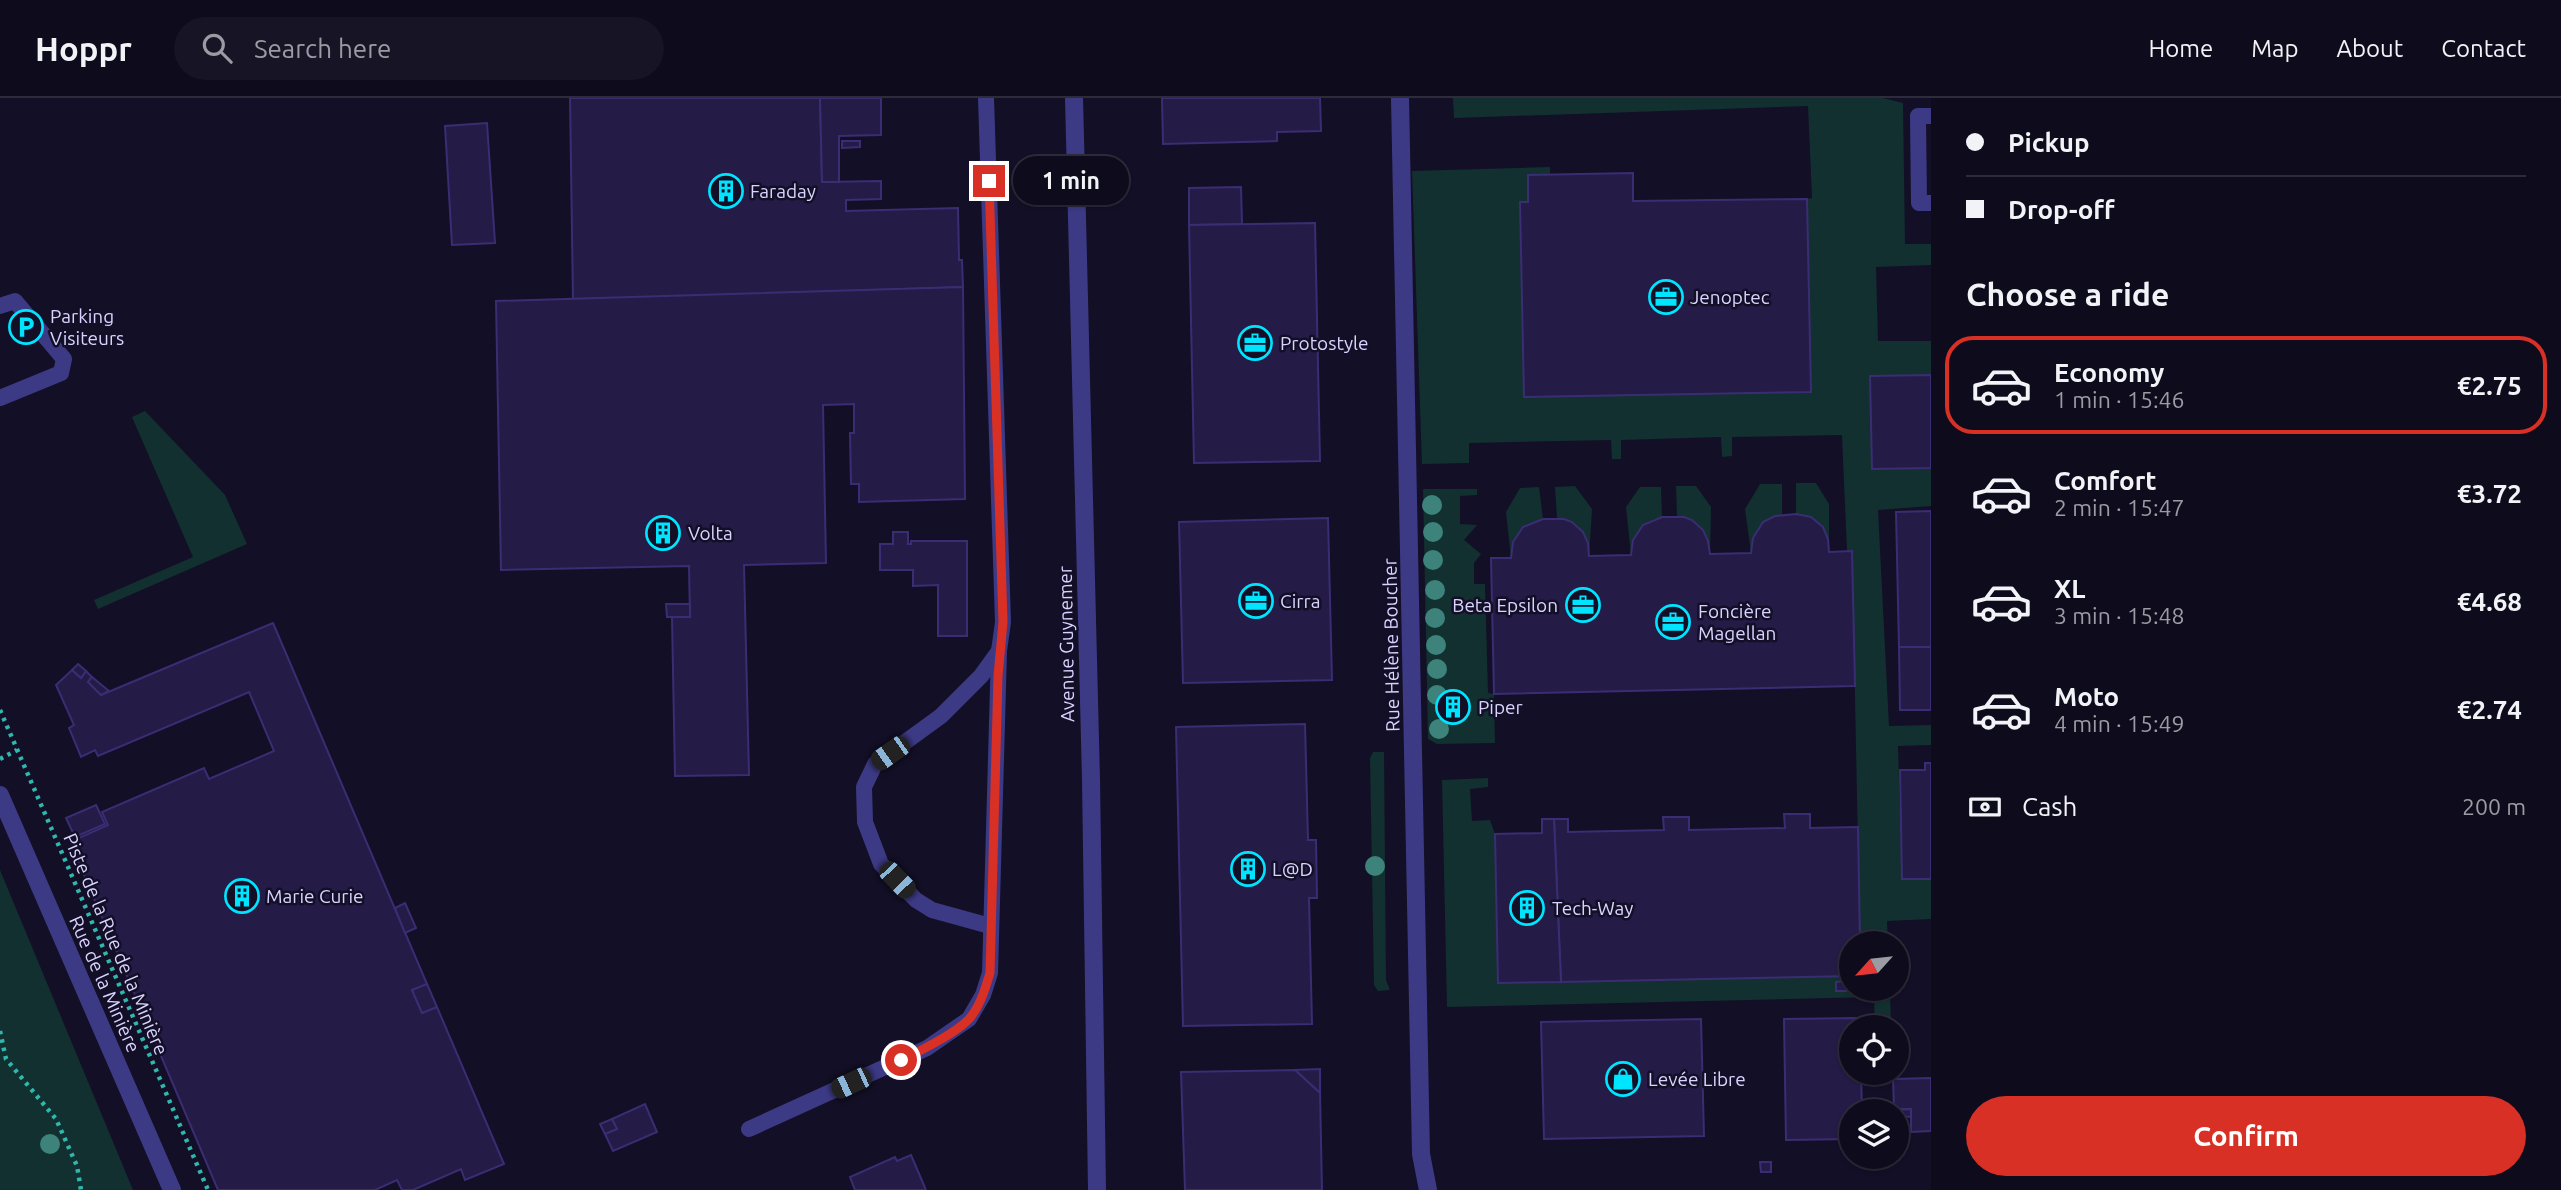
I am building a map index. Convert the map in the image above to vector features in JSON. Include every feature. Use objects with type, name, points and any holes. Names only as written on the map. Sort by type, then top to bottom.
[{"type":"street","name":"Avenue Guynemer","points":[[1074,98],[1091,780],[1097,1190]]},
{"type":"street","name":"Rue Hélène Boucher","points":[[1400,98],[1421,1154],[1428,1190]]},
{"type":"street","name":"Rue de la Minière","points":[[0,795],[172,1190]]},
{"type":"lane","points":[[750,1129],[927,1048],[968,1019],[983,995],[990,973],[999,651],[1003,622],[986,98]]},
{"type":"lane","points":[[1931,116],[1918,116],[1919,203],[1931,203]]},
{"type":"lane","points":[[0,306],[15,301],[64,359],[61,373],[0,398]]},
{"type":"lane","points":[[990,926],[932,910],[916,900],[881,864],[865,822],[864,787],[875,764],[941,716],[981,676],[999,651]]},
{"type":"path","name":"Piste de la Rue de la Minière","points":[[0,710],[208,1190]]},
{"type":"path","points":[[0,759],[17,750]]},
{"type":"path","points":[[0,1031],[6,1059],[56,1119],[77,1166],[81,1190]]},
{"type":"path","points":[[0,1062],[6,1059]]},
{"type":"green space","points":[[1453,98],[1883,98],[1903,103],[1905,244],[1931,244],[1931,265],[1876,267],[1878,341],[1931,341],[1931,506],[1878,510],[1889,726],[1931,725],[1931,745],[1898,746],[1902,879],[1931,879],[1931,919],[1887,921],[1887,931],[1860,931],[1852,552],[1847,551],[1842,435],[1732,437],[1732,456],[1722,457],[1721,437],[1621,440],[1621,459],[1612,459],[1611,440],[1469,443],[1469,463],[1422,464],[1412,171],[1550,167],[1550,174],[1528,175],[1528,202],[1520,202],[1524,397],[1811,392],[1807,199],[1812,198],[1808,106],[1454,118]]},
{"type":"green space","points":[[145,411],[225,495],[247,544],[98,609],[94,600],[193,557],[132,417]]},
{"type":"green space","points":[[1796,483],[1816,483],[1829,504],[1829,552],[1827,538],[1820,526],[1810,518],[1796,514]]},
{"type":"green space","points":[[1760,484],[1782,484],[1782,515],[1763,523],[1753,539],[1751,553],[1745,509]]},
{"type":"green space","points":[[1575,486],[1592,509],[1589,556],[1584,536],[1576,526],[1557,518],[1555,487]]},
{"type":"green space","points":[[1676,486],[1696,486],[1711,507],[1710,554],[1701,528],[1691,520],[1677,516]]},
{"type":"green space","points":[[1539,487],[1543,519],[1529,524],[1520,532],[1513,543],[1511,558],[1506,512],[1520,488]]},
{"type":"green space","points":[[1640,487],[1661,487],[1662,517],[1639,530],[1633,541],[1631,555],[1626,507]]},
{"type":"green space","points":[[1423,489],[1477,489],[1477,495],[1460,496],[1460,524],[1477,525],[1464,540],[1481,554],[1474,563],[1474,584],[1485,584],[1488,693],[1494,694],[1495,743],[1437,744],[1428,739]]},
{"type":"green space","points":[[1373,752],[1384,752],[1386,980],[1390,990],[1378,991],[1374,985],[1370,758]]},
{"type":"green space","points":[[1488,778],[1488,787],[1470,789],[1472,821],[1490,820],[1495,834],[1498,983],[1839,976],[1839,998],[1447,1007],[1442,780]]},
{"type":"green space","points":[[0,870],[133,1190],[0,1190]]},
{"type":"green space","points":[[1874,1001],[1890,1001],[1891,1015],[1875,1015]]},
{"type":"building","name":"Faraday","points":[[570,98],[820,98],[822,182],[881,181],[881,199],[846,200],[846,211],[958,208],[959,260],[962,260],[963,287],[573,300]]},
{"type":"building","name":"Faraday","points":[[820,98],[881,98],[881,135],[839,136],[839,182],[822,182]]},
{"type":"building","points":[[1162,98],[1320,98],[1321,131],[1277,132],[1277,141],[1163,144]]},
{"type":"building","points":[[487,123],[495,243],[452,245],[445,126]]},
{"type":"building","points":[[842,141],[860,141],[860,147],[842,148]]},
{"type":"building","name":"Jenoptec","points":[[1633,173],[1633,201],[1807,199],[1811,392],[1524,397],[1520,202],[1528,202],[1528,175]]},
{"type":"building","points":[[1241,187],[1242,224],[1189,225],[1189,188]]},
{"type":"building","name":"Protostyle","points":[[1315,223],[1320,461],[1194,463],[1189,225]]},
{"type":"building","name":"Volta","points":[[963,287],[965,499],[859,502],[859,484],[851,484],[850,433],[854,433],[854,404],[823,405],[826,563],[744,565],[749,775],[675,776],[672,617],[690,617],[689,566],[501,570],[496,301]]},
{"type":"building","points":[[1931,375],[1931,468],[1872,469],[1870,376]]},
{"type":"building","points":[[1931,511],[1931,647],[1899,647],[1896,512]]},
{"type":"building","name":"Foncière Magellan","points":[[1796,514],[1811,517],[1823,527],[1829,552],[1852,551],[1855,686],[1494,694],[1491,558],[1511,558],[1513,542],[1523,527],[1543,519],[1564,519],[1583,532],[1588,543],[1589,556],[1631,555],[1633,540],[1643,525],[1662,517],[1684,517],[1703,530],[1710,554],[1751,553],[1753,538],[1763,522],[1775,516]]},
{"type":"building","name":"Cirra","points":[[1328,518],[1332,680],[1183,683],[1179,522]]},
{"type":"building","points":[[893,532],[908,532],[908,544],[911,544],[911,541],[967,541],[967,636],[938,636],[938,585],[913,586],[913,570],[880,570],[880,544],[893,544]]},
{"type":"building","points":[[666,604],[690,604],[690,617],[667,617]]},
{"type":"building","name":"Marie Curie","points":[[273,623],[427,984],[412,990],[422,1013],[437,1007],[504,1164],[465,1180],[461,1169],[413,1190],[402,1190],[397,1180],[375,1190],[218,1190],[70,842],[108,825],[102,812],[204,768],[209,779],[274,751],[249,692],[98,756],[95,750],[81,757],[69,728],[74,725],[56,685],[72,670],[81,678],[86,671],[92,677],[88,682],[101,695]]},
{"type":"building","points":[[1899,647],[1931,647],[1931,710],[1900,710]]},
{"type":"building","points":[[78,664],[86,671],[81,678],[72,670]]},
{"type":"building","points":[[92,677],[109,691],[101,695],[88,682]]},
{"type":"building","name":"Piper","points":[[1445,699],[1461,699],[1462,715],[1445,716]]},
{"type":"building","name":"L@D","points":[[1305,724],[1308,840],[1316,840],[1317,898],[1309,898],[1312,1024],[1183,1026],[1176,727]]},
{"type":"building","points":[[1925,763],[1931,763],[1931,879],[1902,879],[1900,770],[1925,770]]},
{"type":"building","points":[[96,805],[105,824],[75,837],[66,818]]},
{"type":"building","points":[[1784,814],[1810,814],[1810,828],[1858,827],[1860,931],[1839,931],[1839,976],[1561,982],[1554,819],[1568,819],[1568,832],[1664,830],[1663,817],[1689,817],[1689,830],[1785,828]]},
{"type":"building","name":"Tech-Way","points":[[1542,819],[1554,819],[1561,982],[1498,983],[1495,834],[1542,833]]},
{"type":"building","points":[[405,903],[416,928],[405,933],[395,908]]},
{"type":"building","points":[[427,984],[437,1007],[422,1013],[412,990]]},
{"type":"building","points":[[1839,1018],[1839,1085],[1861,1085],[1862,1099],[1839,1099],[1839,1139],[1786,1140],[1784,1019]]},
{"type":"building","name":"Levée Libre","points":[[1701,1019],[1704,1136],[1544,1139],[1541,1022]]},
{"type":"building","points":[[1320,1069],[1320,1093],[1295,1070]]},
{"type":"building","points":[[1295,1070],[1320,1093],[1322,1190],[1185,1190],[1181,1072]]},
{"type":"building","points":[[1931,1078],[1931,1131],[1911,1132],[1909,1099],[1894,1099],[1893,1085],[1909,1085],[1909,1079]]},
{"type":"building","points":[[645,1104],[657,1132],[613,1151],[605,1134],[617,1129],[612,1119]]},
{"type":"building","points":[[612,1119],[617,1129],[605,1134],[600,1124]]},
{"type":"building","points":[[911,1155],[926,1190],[855,1190],[850,1177],[895,1157],[897,1161]]},
{"type":"building","points":[[1760,1162],[1771,1162],[1771,1172],[1761,1172]]},
{"type":"place","name":"Faraday","points":[[726,191]]},
{"type":"place","name":"Jenoptec","points":[[1666,297]]},
{"type":"place","name":"Parking Visiteurs","points":[[26,327]]},
{"type":"place","name":"Protostyle","points":[[1255,343]]},
{"type":"place","name":"Volta","points":[[663,533]]},
{"type":"place","name":"Cirra","points":[[1256,601]]},
{"type":"place","name":"Beta Epsilon","points":[[1583,605]]},
{"type":"place","name":"Foncière Magellan","points":[[1673,622]]},
{"type":"place","name":"Piper","points":[[1453,707]]},
{"type":"place","name":"L@D","points":[[1248,869]]},
{"type":"place","name":"Marie Curie","points":[[242,896]]},
{"type":"place","name":"Tech-Way","points":[[1527,908]]},
{"type":"place","name":"Levée Libre","points":[[1623,1079]]},
{"type":"route","points":[[901,1060],[927,1048],[968,1019],[983,995],[990,973],[998,676],[1003,622],[989,181]]}]
